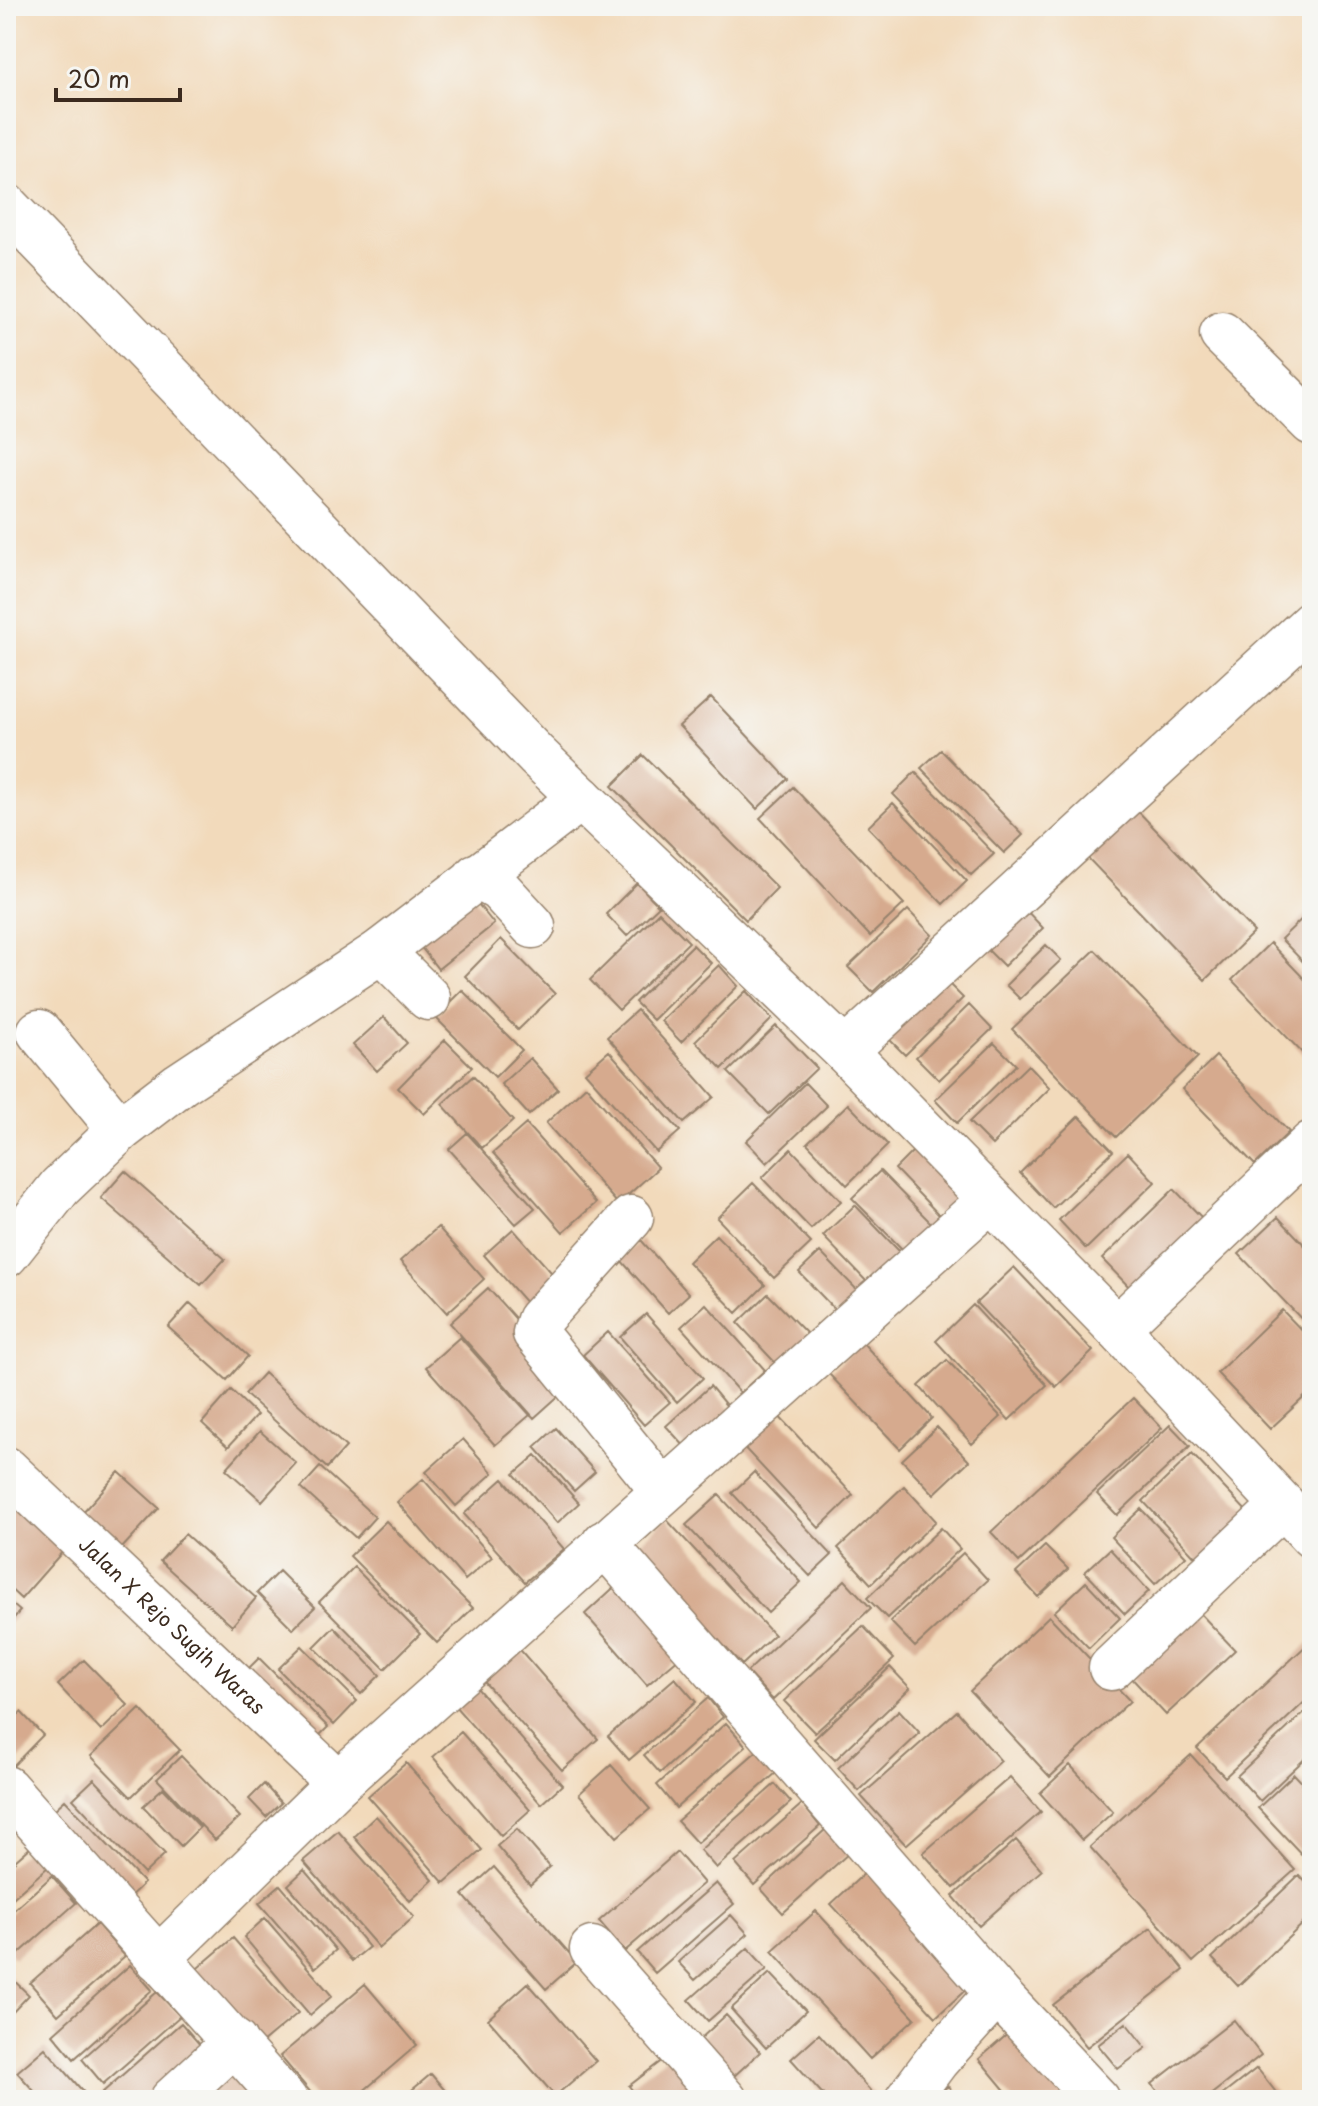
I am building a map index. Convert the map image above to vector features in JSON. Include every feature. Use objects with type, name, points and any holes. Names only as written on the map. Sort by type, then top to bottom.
[{"type":"street","points":[[6,206],[536,755],[845,1051],[1117,1328],[1312,1536]]},
{"type":"street","points":[[1222,334],[1312,423]]},
{"type":"street","points":[[845,1051],[1312,623]]},
{"type":"street","points":[[6,1255],[60,1187],[101,1106],[193,1075],[381,951],[577,794]]},
{"type":"street","points":[[476,876],[499,889],[533,926]]},
{"type":"street","points":[[381,951],[428,998]]},
{"type":"street","points":[[39,1032],[101,1106]]},
{"type":"street","points":[[1117,1328],[1312,1143]]},
{"type":"street","points":[[158,1959],[338,1783],[990,1200]]},
{"type":"street","points":[[631,1218],[539,1320],[535,1333],[663,1491]]},
{"type":"street","name":"Jalan X Rejo Sugih Waras","points":[[6,1469],[338,1783]]},
{"type":"street","points":[[1111,1668],[1283,1505]]},
{"type":"street","points":[[604,1543],[997,1993],[1098,2100]]},
{"type":"street","points":[[6,1788],[285,2100]]},
{"type":"street","points":[[592,1949],[725,2100]]},
{"type":"street","points":[[907,2100],[937,2060],[997,1993]]},
{"type":"street","points":[[172,2100],[235,2042]]},
{"type":"building","points":[[711,697],[788,779],[757,809],[679,726]]},
{"type":"building","points":[[941,750],[1023,835],[1004,853],[921,768]]},
{"type":"building","points":[[643,755],[777,888],[746,920],[612,786]]},
{"type":"building","points":[[915,772],[994,854],[971,875],[893,794]]},
{"type":"building","points":[[793,787],[904,904],[870,936],[760,818]]},
{"type":"building","points":[[893,803],[967,881],[943,904],[868,827]]},
{"type":"building","points":[[1134,807],[1254,932],[1205,980],[1085,855]]},
{"type":"building","points":[[637,883],[659,906],[627,936],[606,914]]},
{"type":"building","points":[[466,889],[494,924],[438,969],[410,933]]},
{"type":"building","points":[[1022,906],[1043,928],[1004,966],[982,944]]},
{"type":"building","points":[[1312,909],[1312,971],[1281,939]]},
{"type":"building","points":[[908,910],[932,935],[873,992],[848,967]]},
{"type":"building","points":[[659,912],[689,942],[619,1010],[590,980]]},
{"type":"building","points":[[501,939],[555,994],[518,1030],[465,976]]},
{"type":"building","points":[[1270,943],[1312,987],[1312,1063],[1232,980]]},
{"type":"building","points":[[693,945],[711,963],[653,1020],[635,1002]]},
{"type":"building","points":[[1046,945],[1061,960],[1020,999],[1006,985]]},
{"type":"building","points":[[1095,950],[1198,1057],[1116,1137],[1012,1029]]},
{"type":"building","points":[[719,965],[738,986],[681,1042],[661,1021]]},
{"type":"building","points":[[940,975],[963,998],[905,1055],[882,1032]]},
{"type":"building","points":[[462,990],[522,1050],[495,1077],[435,1017]]},
{"type":"building","points":[[746,991],[772,1019],[722,1069],[695,1041]]},
{"type":"building","points":[[969,1005],[992,1029],[939,1080],[916,1057]]},
{"type":"building","points":[[637,1010],[714,1097],[684,1123],[607,1037]]},
{"type":"building","points":[[384,1017],[407,1043],[377,1071],[353,1045]]},
{"type":"building","points":[[776,1026],[817,1068],[769,1114],[728,1072]]},
{"type":"building","points":[[445,1040],[472,1067],[424,1114],[398,1088]]},
{"type":"building","points":[[994,1043],[1016,1065],[957,1123],[935,1100]]},
{"type":"building","points":[[609,1051],[680,1131],[656,1152],[585,1072]]},
{"type":"building","points":[[1216,1056],[1289,1132],[1255,1165],[1182,1089]]},
{"type":"building","points":[[530,1058],[558,1089],[529,1115],[501,1084]]},
{"type":"building","points":[[1028,1065],[1050,1088],[992,1145],[969,1122]]},
{"type":"building","points":[[473,1076],[513,1121],[482,1148],[442,1104]]},
{"type":"building","points":[[805,1083],[827,1106],[767,1163],[746,1141]]},
{"type":"building","points":[[586,1086],[658,1168],[618,1204],[546,1123]]},
{"type":"building","points":[[848,1104],[888,1145],[847,1185],[807,1143]]},
{"type":"building","points":[[1079,1116],[1113,1151],[1053,1208],[1020,1173]]},
{"type":"building","points":[[526,1124],[596,1203],[563,1232],[493,1153]]},
{"type":"building","points":[[467,1133],[535,1208],[516,1224],[449,1149]]},
{"type":"building","points":[[791,1149],[841,1201],[811,1229],[762,1178]]},
{"type":"building","points":[[915,1149],[963,1200],[943,1219],[895,1169]]},
{"type":"building","points":[[1128,1153],[1155,1182],[1086,1249],[1059,1220]]},
{"type":"building","points":[[125,1171],[225,1259],[201,1285],[101,1198]]},
{"type":"building","points":[[880,1171],[936,1228],[908,1255],[852,1198]]},
{"type":"building","points":[[753,1183],[811,1243],[774,1278],[717,1218]]},
{"type":"building","points":[[1174,1189],[1207,1223],[1135,1293],[1102,1259]]},
{"type":"building","points":[[855,1205],[900,1252],[868,1283],[823,1236]]},
{"type":"building","points":[[1278,1217],[1312,1253],[1312,1330],[1239,1254]]},
{"type":"building","points":[[438,1227],[484,1279],[447,1313],[400,1261]]},
{"type":"building","points":[[513,1229],[558,1280],[529,1306],[484,1255]]},
{"type":"building","points":[[716,1235],[765,1285],[737,1313],[688,1262]]},
{"type":"building","points":[[641,1240],[689,1294],[668,1313],[620,1259]]},
{"type":"building","points":[[820,1252],[862,1295],[841,1316],[799,1272]]},
{"type":"building","points":[[1014,1267],[1093,1351],[1056,1387],[976,1303]]},
{"type":"building","points":[[488,1288],[573,1383],[534,1418],[450,1323]]},
{"type":"building","points":[[768,1294],[815,1342],[784,1372],[738,1323]]},
{"type":"building","points":[[190,1303],[248,1356],[227,1380],[168,1327]]},
{"type":"building","points":[[706,1304],[765,1370],[740,1393],[681,1327]]},
{"type":"building","points":[[973,1305],[1047,1385],[1009,1420],[936,1341]]},
{"type":"building","points":[[1282,1310],[1312,1341],[1312,1390],[1270,1429],[1217,1373]]},
{"type":"building","points":[[646,1314],[703,1378],[677,1402],[620,1337]]},
{"type":"building","points":[[608,1332],[670,1402],[644,1425],[583,1355]]},
{"type":"building","points":[[460,1337],[530,1415],[495,1445],[426,1367]]},
{"type":"building","points":[[862,1342],[932,1418],[900,1449],[829,1374]]},
{"type":"building","points":[[947,1360],[1001,1417],[972,1444],[919,1386]]},
{"type":"building","points":[[264,1373],[346,1447],[327,1468],[245,1394]]},
{"type":"building","points":[[710,1386],[730,1410],[687,1449],[666,1426]]},
{"type":"building","points":[[231,1390],[257,1415],[228,1447],[202,1423]]},
{"type":"building","points":[[1133,1398],[1162,1428],[1019,1562],[991,1532]]},
{"type":"building","points":[[773,1410],[853,1495],[819,1528],[739,1442]]},
{"type":"building","points":[[1170,1425],[1190,1446],[1117,1515],[1097,1494]]},
{"type":"building","points":[[937,1427],[969,1461],[934,1494],[902,1460]]},
{"type":"building","points":[[556,1428],[595,1472],[574,1491],[535,1447]]},
{"type":"building","points":[[260,1431],[296,1463],[262,1501],[226,1469]]},
{"type":"building","points":[[463,1439],[493,1473],[456,1506],[426,1472]]},
{"type":"building","points":[[1192,1454],[1250,1515],[1200,1562],[1143,1501]]},
{"type":"building","points":[[536,1455],[579,1503],[557,1523],[514,1474]]},
{"type":"building","points":[[320,1467],[375,1517],[356,1538],[301,1488]]},
{"type":"building","points":[[119,1472],[159,1508],[121,1549],[82,1513]]},
{"type":"building","points":[[754,1472],[832,1555],[810,1576],[732,1493]]},
{"type":"building","points":[[423,1479],[492,1557],[465,1580],[397,1502]]},
{"type":"building","points":[[503,1479],[564,1549],[525,1582],[464,1514]]},
{"type":"building","points":[[904,1486],[936,1521],[871,1584],[838,1548]]},
{"type":"building","points":[[719,1495],[801,1582],[768,1613],[686,1525]]},
{"type":"building","points":[[16,1508],[64,1550],[21,1599],[6,1585],[6,1520]]},
{"type":"building","points":[[1141,1509],[1186,1556],[1155,1584],[1111,1537]]},
{"type":"building","points":[[666,1519],[774,1635],[742,1665],[633,1549]]},
{"type":"building","points":[[386,1521],[473,1608],[437,1643],[350,1556]]},
{"type":"building","points":[[941,1528],[960,1549],[887,1618],[867,1598]]},
{"type":"building","points":[[185,1534],[256,1598],[232,1626],[160,1561]]},
{"type":"building","points":[[1045,1546],[1068,1569],[1038,1597],[1016,1573]]},
{"type":"building","points":[[1110,1549],[1149,1591],[1125,1614],[1085,1572]]},
{"type":"building","points":[[963,1553],[988,1580],[915,1647],[890,1621]]},
{"type":"building","points":[[354,1567],[420,1634],[385,1669],[319,1602]]},
{"type":"building","points":[[279,1571],[315,1607],[293,1629],[257,1593]]},
{"type":"building","points":[[622,1580],[686,1652],[647,1685],[585,1614]]},
{"type":"building","points":[[845,1580],[871,1608],[773,1700],[747,1672]]},
{"type":"building","points":[[1086,1582],[1120,1618],[1089,1648],[1054,1612]]},
{"type":"building","points":[[6,1599],[20,1611],[6,1627]]},
{"type":"building","points":[[1195,1608],[1235,1650],[1166,1715],[1127,1673]]},
{"type":"building","points":[[1049,1616],[1130,1701],[1050,1777],[970,1691]]},
{"type":"building","points":[[863,1626],[894,1659],[815,1733],[784,1701]]},
{"type":"building","points":[[334,1627],[380,1675],[361,1694],[314,1647]]},
{"type":"building","points":[[1312,1640],[1312,1695],[1225,1777],[1197,1748]]},
{"type":"building","points":[[515,1644],[598,1739],[562,1770],[479,1676]]},
{"type":"building","points":[[302,1646],[357,1701],[334,1725],[278,1669]]},
{"type":"building","points":[[259,1658],[328,1727],[307,1748],[238,1679]]},
{"type":"building","points":[[84,1660],[128,1705],[101,1731],[58,1685]]},
{"type":"building","points":[[890,1667],[910,1688],[835,1760],[814,1739]]},
{"type":"building","points":[[675,1678],[696,1702],[629,1760],[608,1736]]},
{"type":"building","points":[[477,1688],[562,1785],[541,1804],[455,1706]]},
{"type":"building","points":[[708,1698],[723,1717],[660,1773],[644,1755]]},
{"type":"building","points":[[1312,1705],[1312,1752],[1260,1801],[1237,1776]]},
{"type":"building","points":[[140,1709],[180,1750],[131,1797],[91,1756]]},
{"type":"building","points":[[899,1710],[920,1733],[859,1791],[838,1768]]},
{"type":"building","points":[[957,1711],[1001,1761],[906,1845],[861,1796]]},
{"type":"building","points":[[21,1712],[43,1735],[6,1773],[6,1728]]},
{"type":"building","points":[[726,1723],[746,1746],[676,1808],[657,1785]]},
{"type":"building","points":[[461,1732],[530,1810],[501,1836],[433,1757]]},
{"type":"building","points":[[757,1751],[776,1773],[697,1843],[677,1821]]},
{"type":"building","points":[[1191,1755],[1295,1870],[1193,1962],[1090,1847]]},
{"type":"building","points":[[181,1756],[240,1817],[215,1840],[157,1779]]},
{"type":"building","points":[[406,1763],[482,1850],[444,1883],[368,1796]]},
{"type":"building","points":[[611,1765],[650,1809],[617,1837],[579,1794]]},
{"type":"building","points":[[1070,1765],[1113,1812],[1082,1840],[1040,1793]]},
{"type":"building","points":[[1294,1774],[1312,1793],[1312,1855],[1307,1860],[1258,1808]]},
{"type":"building","points":[[1010,1777],[1041,1812],[954,1888],[923,1853]]},
{"type":"building","points":[[94,1779],[165,1854],[144,1874],[73,1799]]},
{"type":"building","points":[[264,1784],[281,1803],[266,1817],[249,1799]]},
{"type":"building","points":[[775,1784],[791,1802],[716,1868],[700,1850]]},
{"type":"building","points":[[163,1788],[200,1827],[181,1846],[143,1806]]},
{"type":"building","points":[[65,1800],[144,1883],[123,1903],[43,1820]]},
{"type":"building","points":[[802,1804],[820,1826],[754,1885],[735,1863]]},
{"type":"building","points":[[376,1816],[433,1880],[410,1901],[354,1837]]},
{"type":"building","points":[[827,1828],[850,1852],[783,1913],[761,1889]]},
{"type":"building","points":[[517,1829],[550,1867],[530,1885],[497,1846]]},
{"type":"building","points":[[338,1831],[414,1917],[379,1948],[303,1861]]},
{"type":"building","points":[[1016,1840],[1042,1870],[979,1926],[953,1896]]},
{"type":"building","points":[[31,1847],[48,1867],[6,1904],[6,1869]]},
{"type":"building","points":[[677,1852],[704,1883],[625,1951],[599,1921]]},
{"type":"building","points":[[494,1867],[577,1962],[546,1989],[463,1895]]},
{"type":"building","points":[[304,1870],[369,1947],[352,1961],[288,1885]]},
{"type":"building","points":[[867,1871],[972,1984],[936,2017],[831,1904]]},
{"type":"building","points":[[1299,1875],[1312,1889],[1312,1915],[1238,1986],[1212,1958]]},
{"type":"building","points":[[52,1876],[76,1903],[14,1958],[6,1949],[6,1917]]},
{"type":"building","points":[[716,1883],[734,1904],[655,1973],[637,1952]]},
{"type":"building","points":[[280,1885],[336,1950],[315,1968],[259,1903]]},
{"type":"building","points":[[816,1911],[915,2018],[870,2059],[772,1951]]},
{"type":"building","points":[[731,1915],[748,1934],[695,1980],[678,1962]]},
{"type":"building","points":[[265,1918],[332,1996],[310,2015],[244,1937]]},
{"type":"building","points":[[97,1924],[125,1956],[58,2015],[30,1983]]},
{"type":"building","points":[[1151,1928],[1184,1970],[1087,2047],[1053,2005]]},
{"type":"building","points":[[233,1938],[298,2013],[256,2048],[192,1973]]},
{"type":"building","points":[[748,1948],[767,1969],[708,2021],[689,2000]]},
{"type":"building","points":[[130,1965],[152,1990],[74,2059],[53,2034]]},
{"type":"building","points":[[6,1973],[29,1995],[9,2016],[6,2014]]},
{"type":"building","points":[[770,1973],[806,2011],[766,2048],[731,2009]]},
{"type":"building","points":[[528,1983],[596,2061],[555,2096],[488,2019]]},
{"type":"building","points":[[365,1984],[417,2045],[353,2100],[317,2100],[280,2056]]},
{"type":"building","points":[[157,1992],[180,2016],[103,2084],[82,2059]]},
{"type":"building","points":[[726,2015],[760,2052],[732,2078],[698,2041]]},
{"type":"building","points":[[1234,2020],[1261,2055],[1204,2100],[1165,2100],[1152,2084]]},
{"type":"building","points":[[181,2023],[208,2054],[156,2100],[94,2100]]},
{"type":"building","points":[[1126,2023],[1146,2048],[1118,2069],[1098,2045]]},
{"type":"building","points":[[1010,2032],[1067,2100],[1013,2100],[979,2059]]},
{"type":"building","points":[[819,2034],[875,2096],[871,2100],[828,2100],[791,2059]]},
{"type":"building","points":[[45,2048],[86,2095],[80,2100],[42,2100],[17,2072]]},
{"type":"building","points":[[668,2056],[702,2100],[640,2100],[629,2086]]},
{"type":"building","points":[[1257,2068],[1282,2100],[1216,2100]]},
{"type":"building","points":[[231,2070],[250,2095],[244,2100],[192,2100]]},
{"type":"building","points":[[431,2074],[453,2100],[400,2100]]},
{"type":"building","points":[[948,2086],[959,2100],[931,2100]]}]
